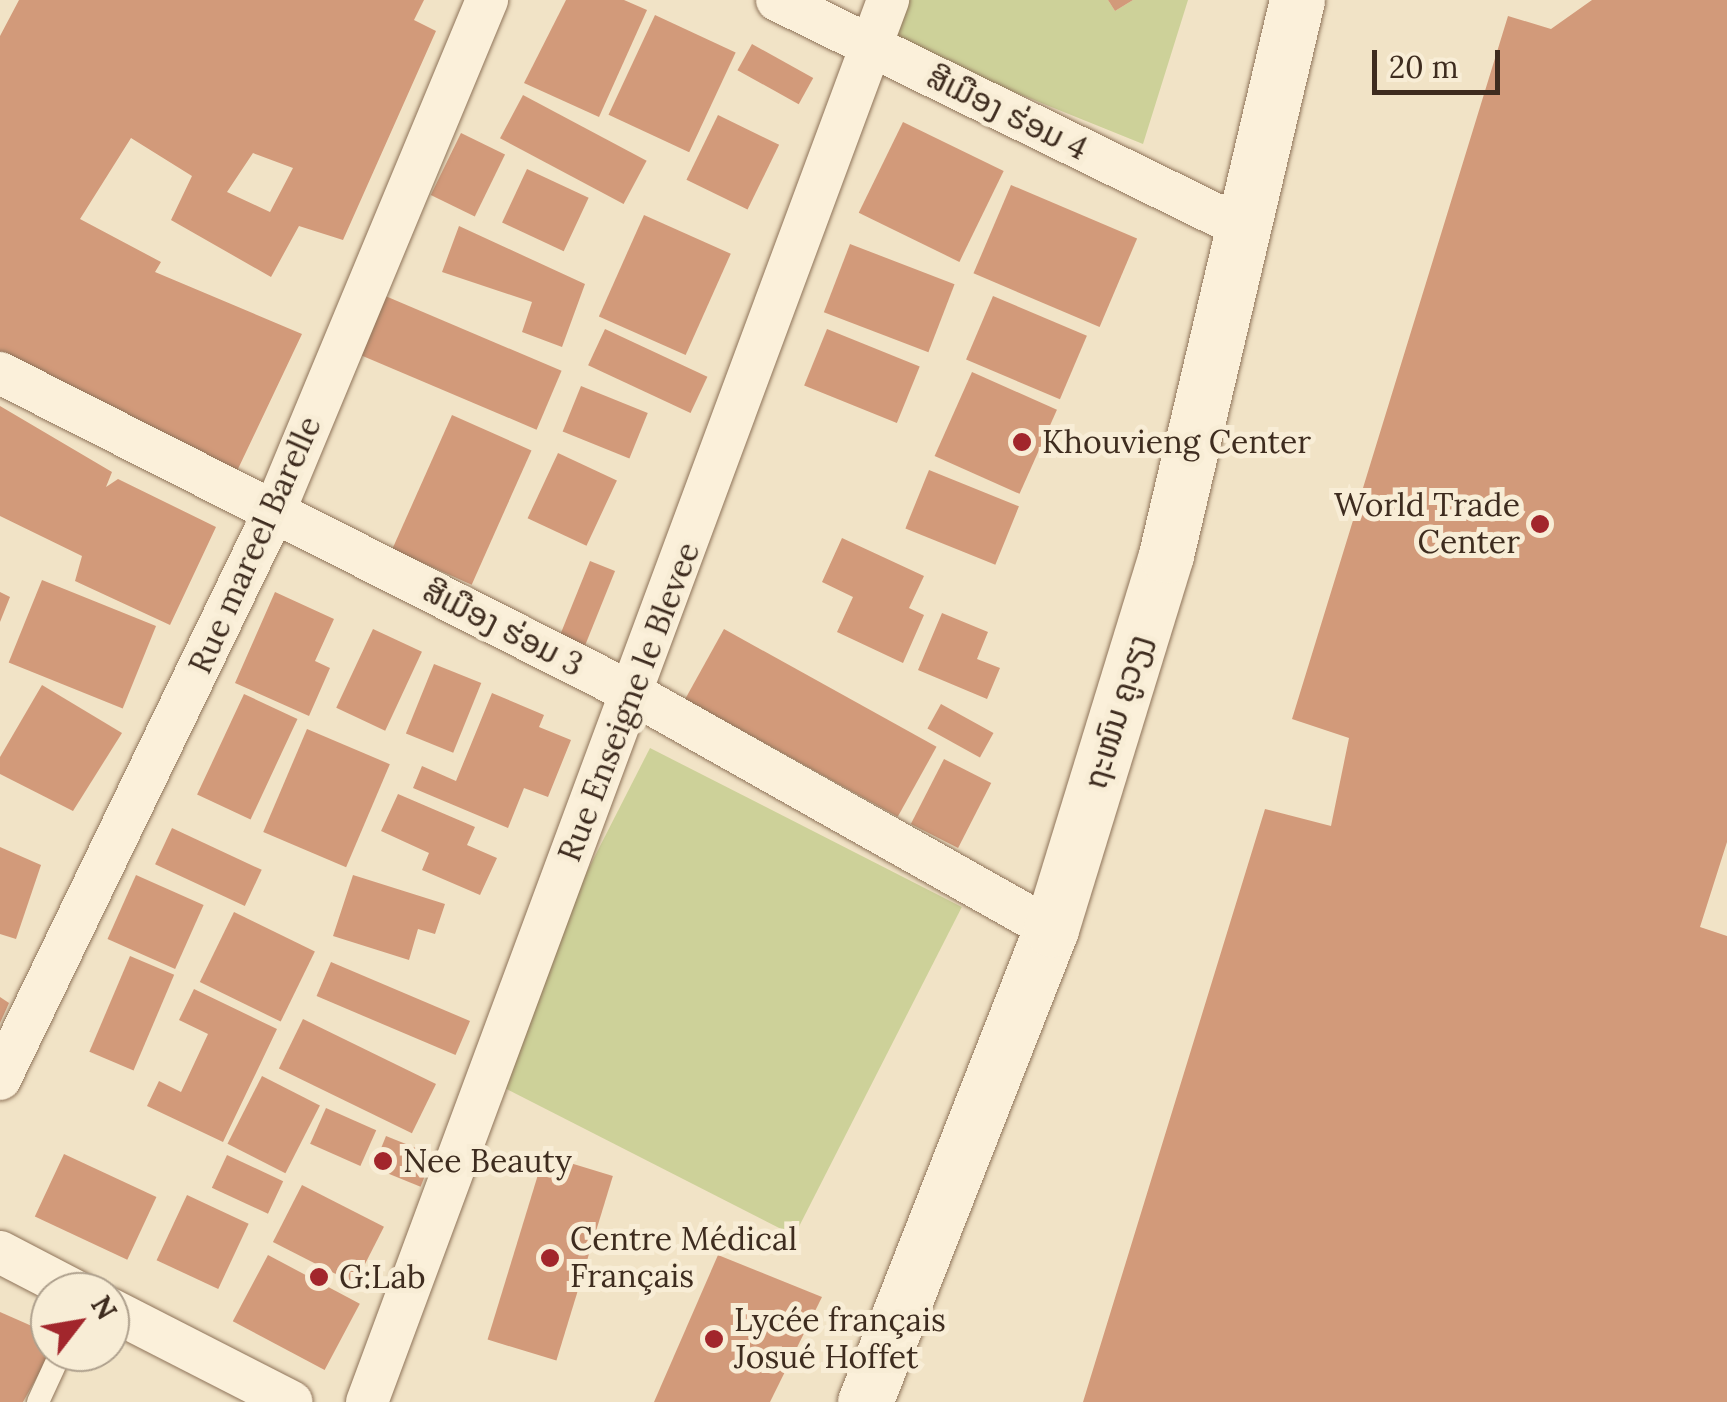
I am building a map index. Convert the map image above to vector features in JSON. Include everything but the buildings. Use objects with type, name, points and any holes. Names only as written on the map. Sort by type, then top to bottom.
[{"type":"street","name":"Rue mareel Barelle","points":[[0,1080],[274,512],[487,0]]},
{"type":"street","name":"ສີເມືອງ ຮ່ອມ 4","points":[[777,0],[1237,224]]},
{"type":"street","name":"Rue Enseigne le Blevee","points":[[367,1402],[888,0]]},
{"type":"street","name":"ຖະໜົນ ຄູວຽງ","points":[[864,1402],[1051,929],[1166,555],[1237,224],[1297,0]]},
{"type":"street","name":"ສີເມືອງ ຮ່ອມ 3","points":[[0,372],[632,693],[1051,929]]},
{"type":"street","points":[[0,1252],[38,1272]]},
{"type":"street","points":[[130,1319],[290,1402]]},
{"type":"lane","points":[[38,1402],[51,1372]]},
{"type":"green space","points":[[905,0],[1108,0],[1115,11],[1133,0],[1188,0],[1143,144],[893,43]]},
{"type":"green space","points":[[650,748],[962,907],[794,1236],[482,1077]]},
{"type":"place","name":"Khouvieng Center","points":[[1022,442]]},
{"type":"place","name":"World Trade Center","points":[[1540,524]]},
{"type":"place","name":"Nee Beauty","points":[[383,1161]]},
{"type":"place","name":"Centre Médical Français","points":[[550,1258]]},
{"type":"place","name":"G:Lab","points":[[319,1277]]},
{"type":"place","name":"Lycée français Josué Hoffet","points":[[714,1339]]}]
